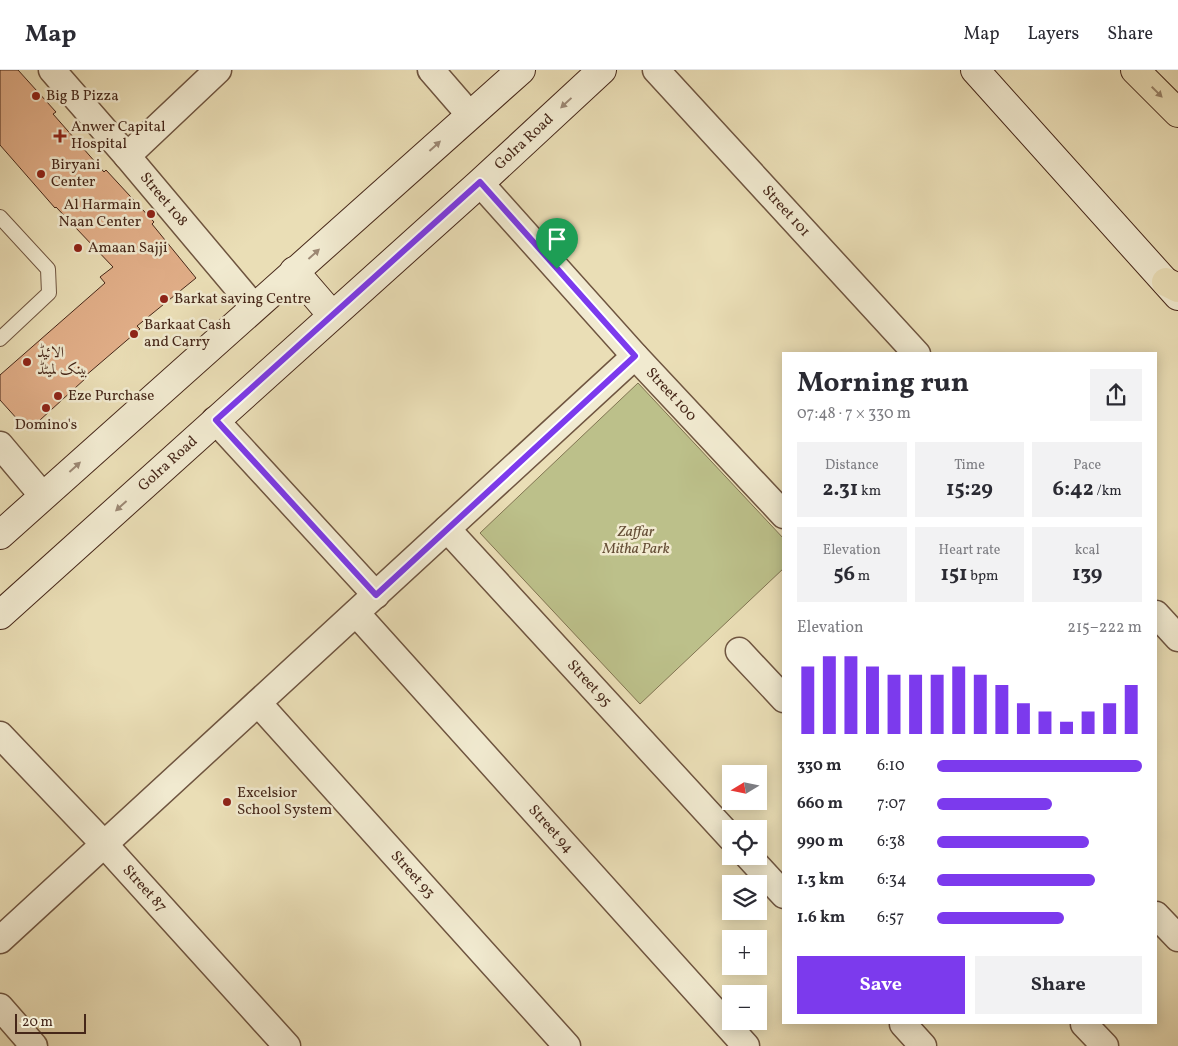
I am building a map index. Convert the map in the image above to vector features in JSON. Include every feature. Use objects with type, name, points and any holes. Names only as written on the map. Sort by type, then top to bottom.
[{"type":"highway","points":[[1135,70],[1178,113]]},
{"type":"main road","points":[[0,535],[521,70]]},
{"type":"main road","name":"Golra Road","points":[[0,615],[602,70]]},
{"type":"main road","points":[[975,70],[1174,289]]},
{"type":"main road","points":[[294,272],[332,315]]},
{"type":"street","name":"Street 108","points":[[52,70],[128,156],[254,307]]},
{"type":"street","points":[[128,156],[218,70]]},
{"type":"street","points":[[431,70],[470,115]]},
{"type":"street","name":"Street 101","points":[[656,70],[915,352]]},
{"type":"street","name":"Street 100","points":[[480,182],[635,356],[782,513]]},
{"type":"street","points":[[0,940],[635,356]]},
{"type":"street","points":[[216,420],[376,595]]},
{"type":"street","points":[[0,444],[43,496]]},
{"type":"street","name":"Street 95","points":[[447,529],[722,828]]},
{"type":"street","name":"Street 94","points":[[356,613],[746,1046]]},
{"type":"street","points":[[1157,615],[1178,638]]},
{"type":"street","points":[[739,651],[782,697]]},
{"type":"street","name":"Street 93","points":[[258,703],[567,1046]]},
{"type":"street","name":"Street 87","points":[[0,735],[104,844],[287,1046]]},
{"type":"street","points":[[756,865],[782,893]]},
{"type":"street","points":[[1157,916],[1178,938]]},
{"type":"street","points":[[0,1007],[34,1046]]},
{"type":"street","points":[[903,1024],[923,1046]]},
{"type":"street","points":[[1084,1024],[1105,1046]]},
{"type":"lane","points":[[0,217],[48,269],[50,293],[0,340]]},
{"type":"green space","name":"Zaffar Mitha Park","points":[[638,383],[782,537],[782,570],[640,704],[480,533]]},
{"type":"building","points":[[0,70],[18,70],[56,112],[53,114],[104,172],[106,170],[154,222],[152,224],[196,278],[137,326],[140,329],[84,377],[86,378],[28,431],[0,400],[0,375],[105,283],[100,277],[113,267],[55,208],[0,145]]},
{"type":"place","name":"Big B Pizza","points":[[36,96]]},
{"type":"place","name":"Anwer Capital Hospital","points":[[60,136]]},
{"type":"place","name":"Biryani Center","points":[[41,174]]},
{"type":"place","name":"Al Harmain Naan Center","points":[[151,214]]},
{"type":"place","name":"Amaan Sajji","points":[[78,248]]},
{"type":"place","name":"Barkat saving Centre","points":[[164,299]]},
{"type":"place","name":"Barkaat Cash and Carry","points":[[134,334]]},
{"type":"place","name":"الائیڈ بینک لمیٹڈ","points":[[27,362]]},
{"type":"place","name":"Eze Purchase","points":[[58,396]]},
{"type":"place","name":"Domino's","points":[[46,408]]},
{"type":"place","name":"Excelsior School System","points":[[227,802]]},
{"type":"route","points":[[480,182],[557,269],[635,356],[376,595],[216,420],[480,182]]}]
